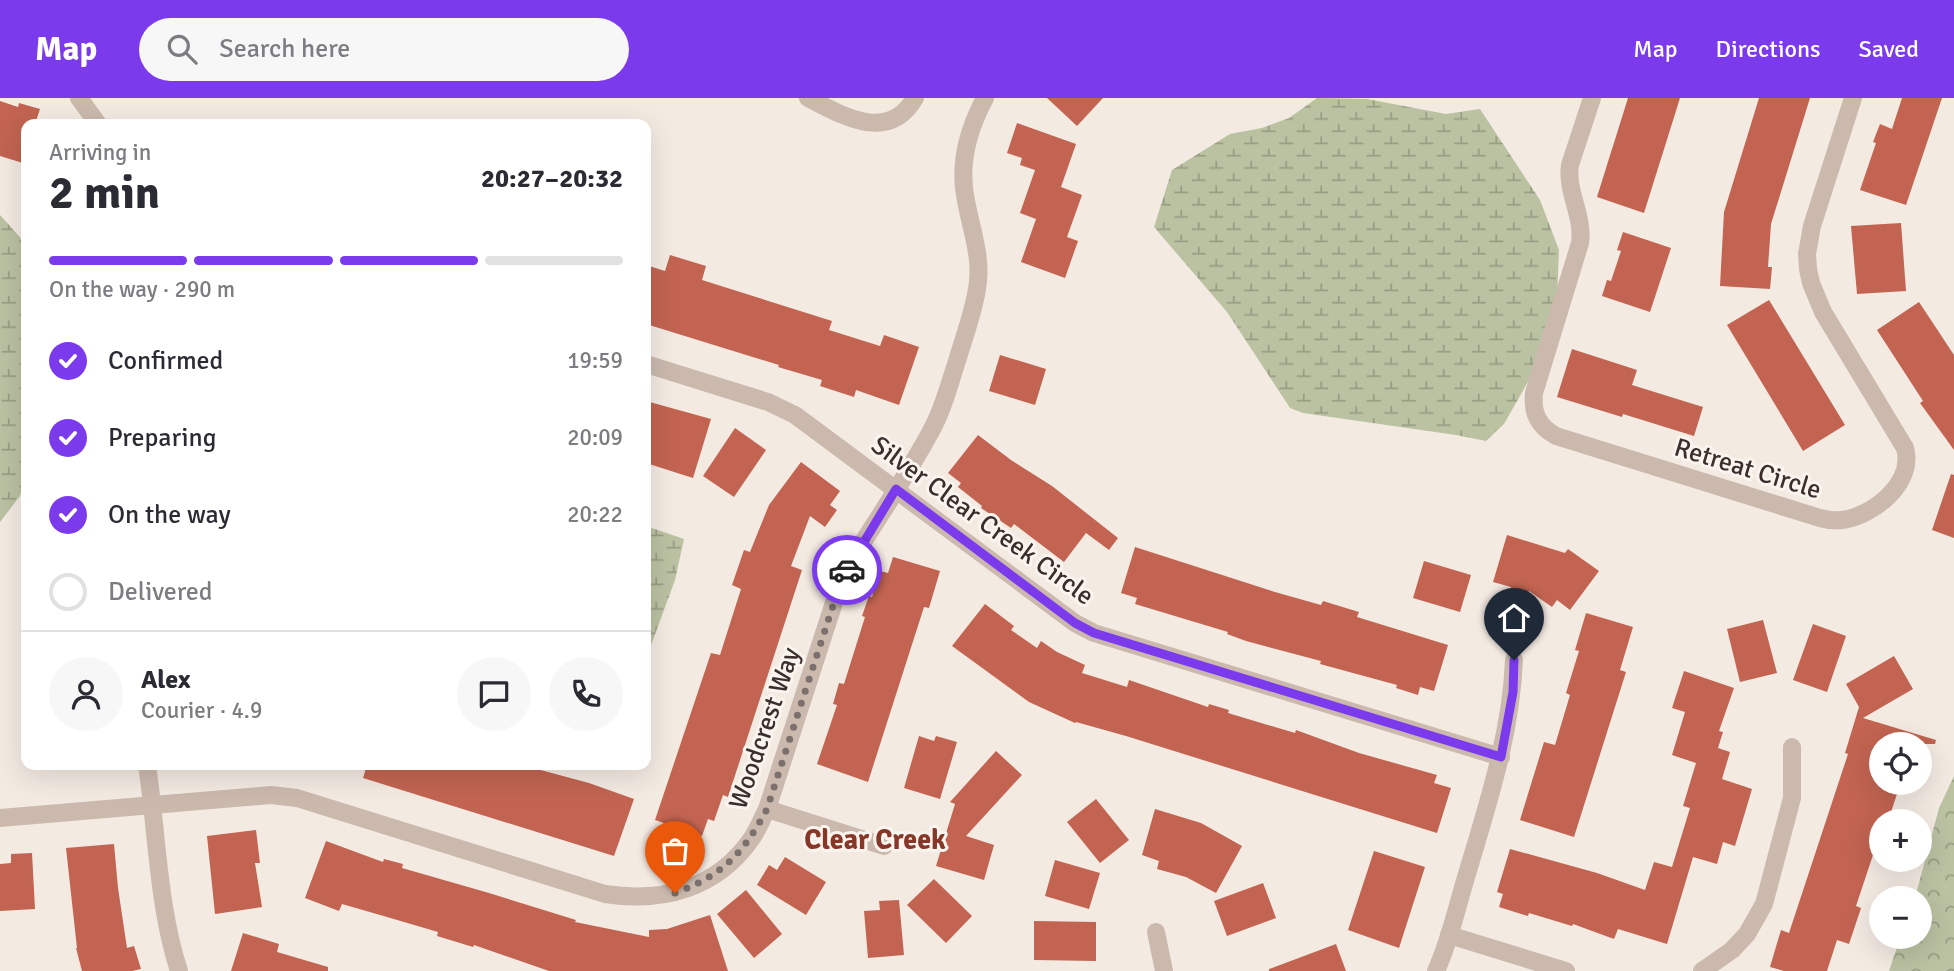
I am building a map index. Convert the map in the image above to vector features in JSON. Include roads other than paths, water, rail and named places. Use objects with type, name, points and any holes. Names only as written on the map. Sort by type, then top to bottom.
[{"type":"street","points":[[79,98],[94,119]]},
{"type":"street","points":[[808,98],[850,118],[868,123],[896,118],[915,98]]},
{"type":"street","name":"Woodcrest Way","points":[[0,818],[271,795],[297,798],[605,894],[629,898],[649,898],[675,893],[699,884],[721,870],[752,838],[767,809],[840,584],[850,563],[932,430],[943,405],[975,300],[978,261],[965,194],[963,168],[967,142],[985,98]]},
{"type":"street","name":"Retreat Circle","points":[[1592,98],[1569,177],[1581,231],[1579,249],[1534,393],[1534,409],[1539,422],[1556,436],[1819,518],[1840,520],[1861,515],[1884,500],[1897,486],[1907,464],[1905,448],[1823,313],[1808,269],[1807,254],[1812,226],[1853,98]]},
{"type":"street","name":"Silver Clear Creek Circle","points":[[651,366],[768,402],[795,415],[1075,623],[1094,633],[1501,757]]},
{"type":"street","points":[[1436,971],[1501,757],[1513,692],[1514,660]]},
{"type":"street","points":[[1702,971],[1732,950],[1746,934],[1764,904],[1792,797],[1792,747]]},
{"type":"street","points":[[148,770],[163,893],[173,951],[180,971]]},
{"type":"street","points":[[767,809],[884,846]]},
{"type":"street","points":[[1156,932],[1164,971]]},
{"type":"street","points":[[1449,934],[1566,971]]},
{"type":"district","name":"Clear Creek","points":[[875,839]]}]
